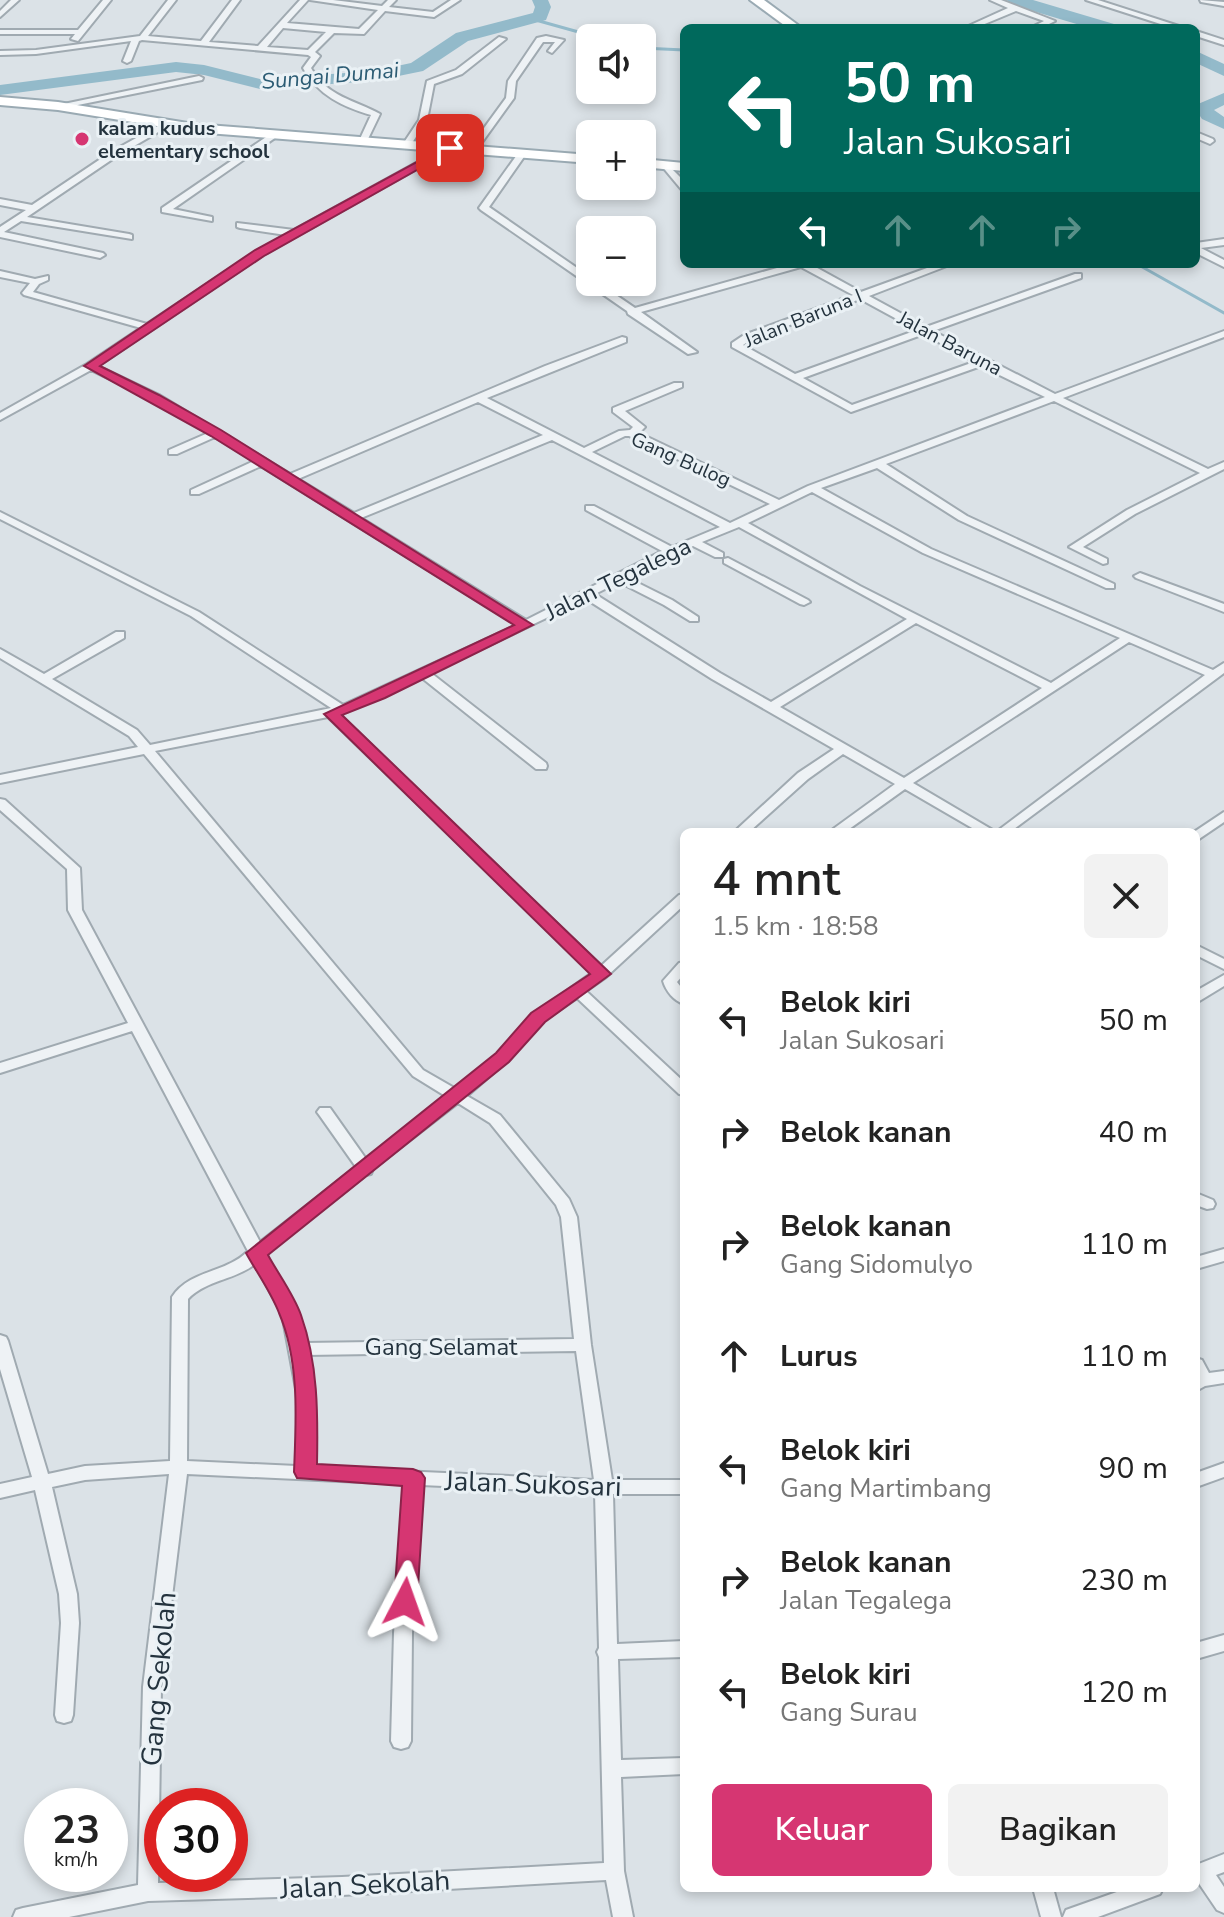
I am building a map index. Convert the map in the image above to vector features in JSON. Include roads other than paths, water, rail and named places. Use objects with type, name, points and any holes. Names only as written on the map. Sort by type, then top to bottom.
[{"type":"main road","points":[[756,0],[790,24]]},
{"type":"main road","points":[[0,101],[58,106],[168,124],[576,158]]},
{"type":"main road","points":[[656,164],[680,167]]},
{"type":"street","points":[[0,15],[15,0]]},
{"type":"street","points":[[71,48],[78,32],[107,0]]},
{"type":"street","points":[[127,61],[139,38],[172,0]]},
{"type":"street","points":[[204,43],[236,0]]},
{"type":"street","points":[[261,48],[304,0]]},
{"type":"street","points":[[314,0],[434,15]]},
{"type":"street","points":[[280,25],[361,32],[392,0]]},
{"type":"street","points":[[376,17],[425,23],[456,0]]},
{"type":"street","points":[[994,0],[1051,21],[1044,24]]},
{"type":"street","points":[[1095,0],[1169,24]]},
{"type":"street","points":[[1204,0],[1224,4]]},
{"type":"street","points":[[977,24],[1015,8]]},
{"type":"street","points":[[310,53],[332,30]]},
{"type":"street","points":[[0,32],[78,32]]},
{"type":"street","points":[[1200,34],[1224,43]]},
{"type":"street","points":[[0,53],[38,53],[139,38],[310,53],[316,56],[307,68],[322,87],[359,111],[376,114],[363,141]]},
{"type":"street","points":[[407,144],[423,120],[430,83],[459,72],[502,39]]},
{"type":"street","points":[[472,150],[510,98],[512,81],[540,40],[560,40],[552,51]]},
{"type":"street","points":[[58,106],[199,78]]},
{"type":"street","points":[[0,245],[3,234],[31,208],[168,124]]},
{"type":"street","points":[[209,219],[165,210],[278,133]]},
{"type":"street","points":[[1200,137],[1210,141]]},
{"type":"street","points":[[0,417],[91,366],[260,253],[450,148]]},
{"type":"street","points":[[522,154],[484,208],[692,352]]},
{"type":"street","points":[[665,165],[680,182]]},
{"type":"street","points":[[0,202],[31,208]]},
{"type":"street","points":[[18,218],[129,237]]},
{"type":"street","points":[[240,225],[295,233]]},
{"type":"street","points":[[3,234],[100,255]]},
{"type":"street","points":[[1200,246],[1224,242]]},
{"type":"street","points":[[1200,249],[1224,264]]},
{"type":"street","points":[[631,312],[788,268]]},
{"type":"street","name":"Jalan Baruna","points":[[809,268],[982,362],[1210,474]]},
{"type":"street","name":"Jalan Baruna I","points":[[936,268],[737,342],[738,346],[851,409],[982,362]]},
{"type":"street","points":[[0,274],[40,280],[27,290],[29,295],[150,328]]},
{"type":"street","points":[[793,378],[1078,276]]},
{"type":"street","name":"Jalan Tegalega","points":[[3,776],[147,751],[337,712],[526,625],[671,551],[812,488],[1224,334]]},
{"type":"street","points":[[288,479],[622,340]]},
{"type":"street","points":[[91,366],[155,397],[216,433],[526,625]]},
{"type":"street","points":[[633,433],[640,427],[617,410],[678,385]]},
{"type":"street","points":[[481,399],[1051,688]]},
{"type":"street","points":[[173,452],[216,433]]},
{"type":"street","name":"Gang Bulog","points":[[584,452],[623,433],[633,433],[779,504]]},
{"type":"street","points":[[352,518],[551,436]]},
{"type":"street","points":[[195,492],[261,462]]},
{"type":"street","points":[[877,463],[963,518],[1110,586]]},
{"type":"street","points":[[1103,561],[1075,546],[1131,512],[1224,465]]},
{"type":"street","points":[[812,488],[927,551],[1128,638],[1219,670]]},
{"type":"street","points":[[590,508],[671,551]]},
{"type":"street","points":[[0,515],[195,614],[337,712],[601,974]]},
{"type":"street","points":[[693,542],[804,602]]},
{"type":"street","points":[[1140,576],[1224,608]]},
{"type":"street","points":[[620,578],[658,600],[678,606],[694,619]]},
{"type":"street","points":[[586,594],[692,661],[982,828]]},
{"type":"street","points":[[772,707],[916,618]]},
{"type":"street","points":[[46,678],[120,635]]},
{"type":"street","points":[[842,828],[905,783],[1128,638]]},
{"type":"street","points":[[0,653],[133,733],[418,1073],[495,1119],[563,1203],[569,1217],[583,1345],[604,1487],[614,1871],[623,1917]]},
{"type":"street","points":[[1007,828],[1219,670]]},
{"type":"street","points":[[423,673],[541,766]]},
{"type":"street","points":[[745,828],[793,784],[842,749]]},
{"type":"street","points":[[0,803],[73,868],[76,879],[73,905],[198,1135],[290,1314],[299,1349],[307,1405],[305,1472]]},
{"type":"street","points":[[1200,834],[1224,816]]},
{"type":"street","points":[[256,1253],[456,1097],[502,1058],[538,1018],[601,974],[680,902]]},
{"type":"street","points":[[1200,951],[1224,965]]},
{"type":"street","points":[[680,970],[670,981],[680,995]]},
{"type":"street","points":[[1200,995],[1224,979]]},
{"type":"street","points":[[579,992],[680,1086]]},
{"type":"street","points":[[0,1068],[137,1025]]},
{"type":"street","points":[[325,1112],[366,1170]]},
{"type":"street","name":"Gang Sekolah","points":[[150,1788],[152,1687],[179,1467],[180,1297],[190,1286],[247,1266],[256,1253]]},
{"type":"street","points":[[1200,1262],[1224,1255]]},
{"type":"street","points":[[0,1341],[42,1482],[68,1594],[70,1623],[64,1715]]},
{"type":"street","name":"Gang Selamat","points":[[299,1349],[583,1345]]},
{"type":"street","points":[[1200,1376],[1224,1377]]},
{"type":"street","name":"Jalan Sukosari","points":[[0,1491],[111,1470],[179,1467],[604,1487],[680,1487]]},
{"type":"street","points":[[1200,1479],[1224,1470]]},
{"type":"street","points":[[401,1741],[403,1633],[413,1478]]},
{"type":"street","points":[[1200,1650],[1224,1643]]},
{"type":"street","points":[[606,1652],[680,1649]]},
{"type":"street","points":[[610,1769],[680,1766]]},
{"type":"street","points":[[1200,1873],[1224,1863]]},
{"type":"street","name":"Jalan Sekolah","points":[[248,1889],[614,1871]]},
{"type":"street","points":[[1200,1874],[1224,1904]]},
{"type":"street","name":"Jalan Sekolah","points":[[23,1917],[148,1892]]},
{"type":"street","points":[[1044,1892],[1051,1917]]},
{"type":"street","points":[[1073,1917],[1142,1892]]},
{"type":"waterway","name":"Sungai Dumai","points":[[0,90],[176,67],[204,70],[260,84],[374,76],[417,67],[462,37],[540,16],[543,7],[540,0]]},
{"type":"waterway","name":"Sungai Dumai","points":[[1015,0],[1095,24]]},
{"type":"waterway","points":[[532,19],[576,31]]},
{"type":"waterway","points":[[656,49],[680,50]]},
{"type":"waterway","name":"Sungai Dumai","points":[[1200,58],[1224,71]]},
{"type":"waterway","name":"Sungai Dumai","points":[[1224,98],[1204,108],[1208,115],[1224,124]]},
{"type":"waterway","points":[[1144,268],[1224,313]]},
{"type":"place","name":"kalam kudus elementary school","points":[[82,139]]}]
